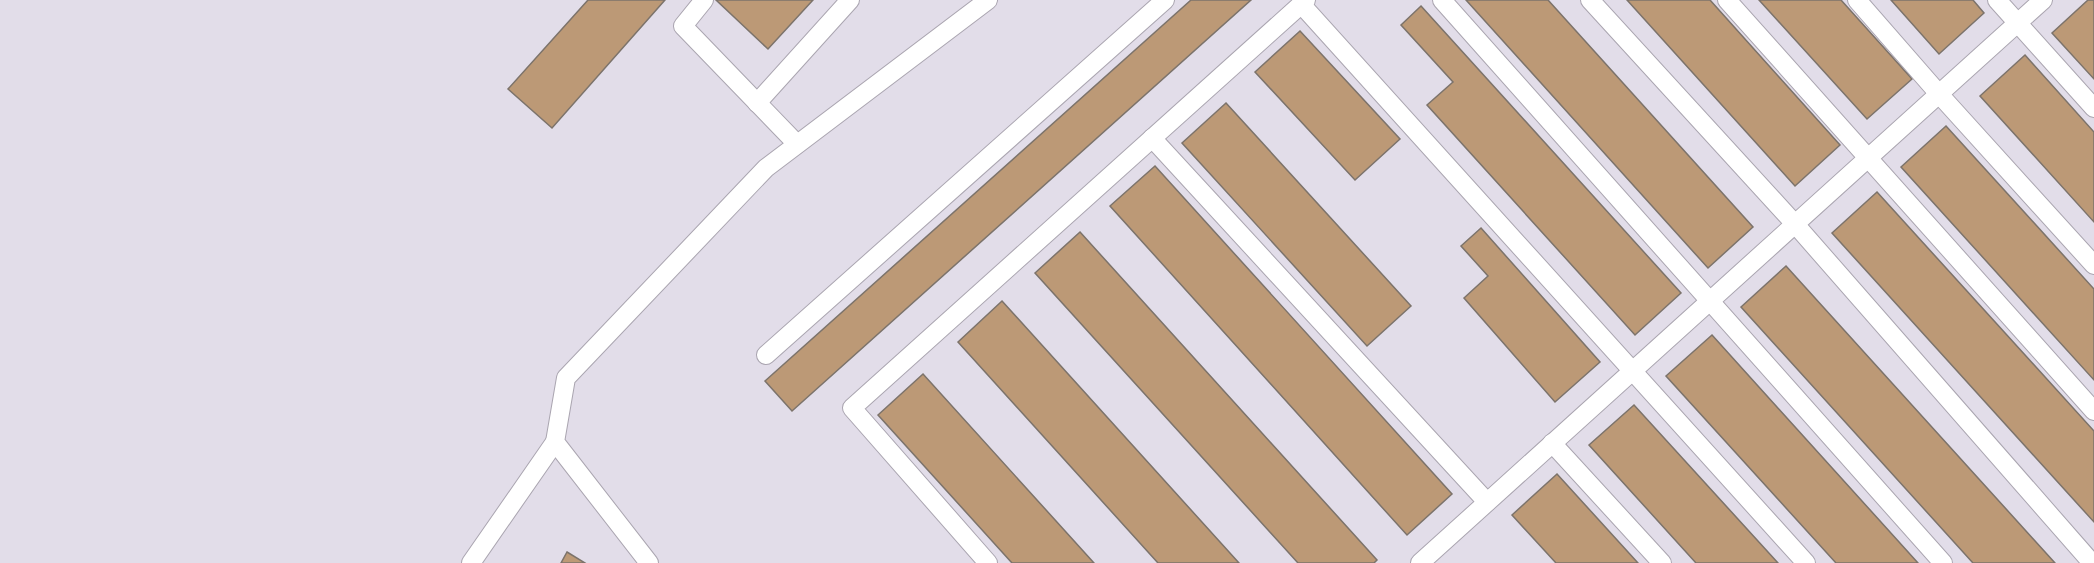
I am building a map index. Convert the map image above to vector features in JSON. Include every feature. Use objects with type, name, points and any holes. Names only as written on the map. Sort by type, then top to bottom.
[{"type":"lane","points":[[704,0],[683,26],[797,144]]},
{"type":"lane","points":[[757,103],[850,0]]},
{"type":"lane","points":[[471,563],[555,442],[566,378],[766,168],[988,0]]},
{"type":"lane","points":[[766,355],[1165,0]]},
{"type":"lane","points":[[1442,0],[1943,563]]},
{"type":"lane","points":[[1590,0],[1795,224],[2092,563]]},
{"type":"lane","points":[[1727,0],[2094,411]]},
{"type":"lane","points":[[1857,0],[2094,265]]},
{"type":"lane","points":[[1997,0],[2094,108]]},
{"type":"lane","points":[[1420,563],[2043,0]]},
{"type":"lane","points":[[988,563],[852,408],[1303,2],[1806,563]]},
{"type":"lane","points":[[1152,138],[1487,502]]},
{"type":"lane","points":[[555,442],[649,563]]},
{"type":"lane","points":[[1552,443],[1662,563]]},
{"type":"building","points":[[588,0],[665,0],[552,128],[508,89]]},
{"type":"building","points":[[716,0],[813,0],[768,49]]},
{"type":"building","points":[[1191,0],[1251,0],[792,411],[765,381]]},
{"type":"building","points":[[1466,0],[1548,0],[1753,227],[1708,268]]},
{"type":"building","points":[[1627,0],[1710,0],[1840,145],[1795,186]]},
{"type":"building","points":[[1759,0],[1841,0],[1912,79],[1867,119]]},
{"type":"building","points":[[1891,0],[1973,0],[1984,13],[1939,54]]},
{"type":"building","points":[[2088,0],[2094,0],[2094,79],[2052,33]]},
{"type":"building","points":[[1421,6],[1681,293],[1635,335],[1427,105],[1453,82],[1401,25]]},
{"type":"building","points":[[1300,31],[1400,139],[1355,180],[1255,72]]},
{"type":"building","points":[[2025,55],[2094,132],[2094,222],[1980,96]]},
{"type":"building","points":[[1226,103],[1411,306],[1367,346],[1182,143]]},
{"type":"building","points":[[1946,126],[2094,289],[2094,380],[1901,167]]},
{"type":"building","points":[[1155,166],[1452,494],[1407,535],[1110,206]]},
{"type":"building","points":[[1877,192],[2094,431],[2094,522],[1832,233]]},
{"type":"building","points":[[1481,228],[1600,362],[1555,402],[1464,298],[1488,276],[1461,246]]},
{"type":"building","points":[[1080,232],[1377,560],[1374,563],[1298,563],[1035,273]]},
{"type":"building","points":[[1786,266],[2055,563],[1973,563],[1741,307]]},
{"type":"building","points":[[1002,301],[1239,563],[1158,563],[958,342]]},
{"type":"building","points":[[1712,335],[1918,563],[1836,563],[1666,376]]},
{"type":"building","points":[[923,374],[1094,563],[1012,563],[878,415]]},
{"type":"building","points":[[1634,405],[1778,563],[1696,563],[1589,445]]},
{"type":"building","points":[[1557,474],[1638,563],[1556,563],[1512,515]]},
{"type":"building","points":[[567,552],[585,563],[561,563]]}]
